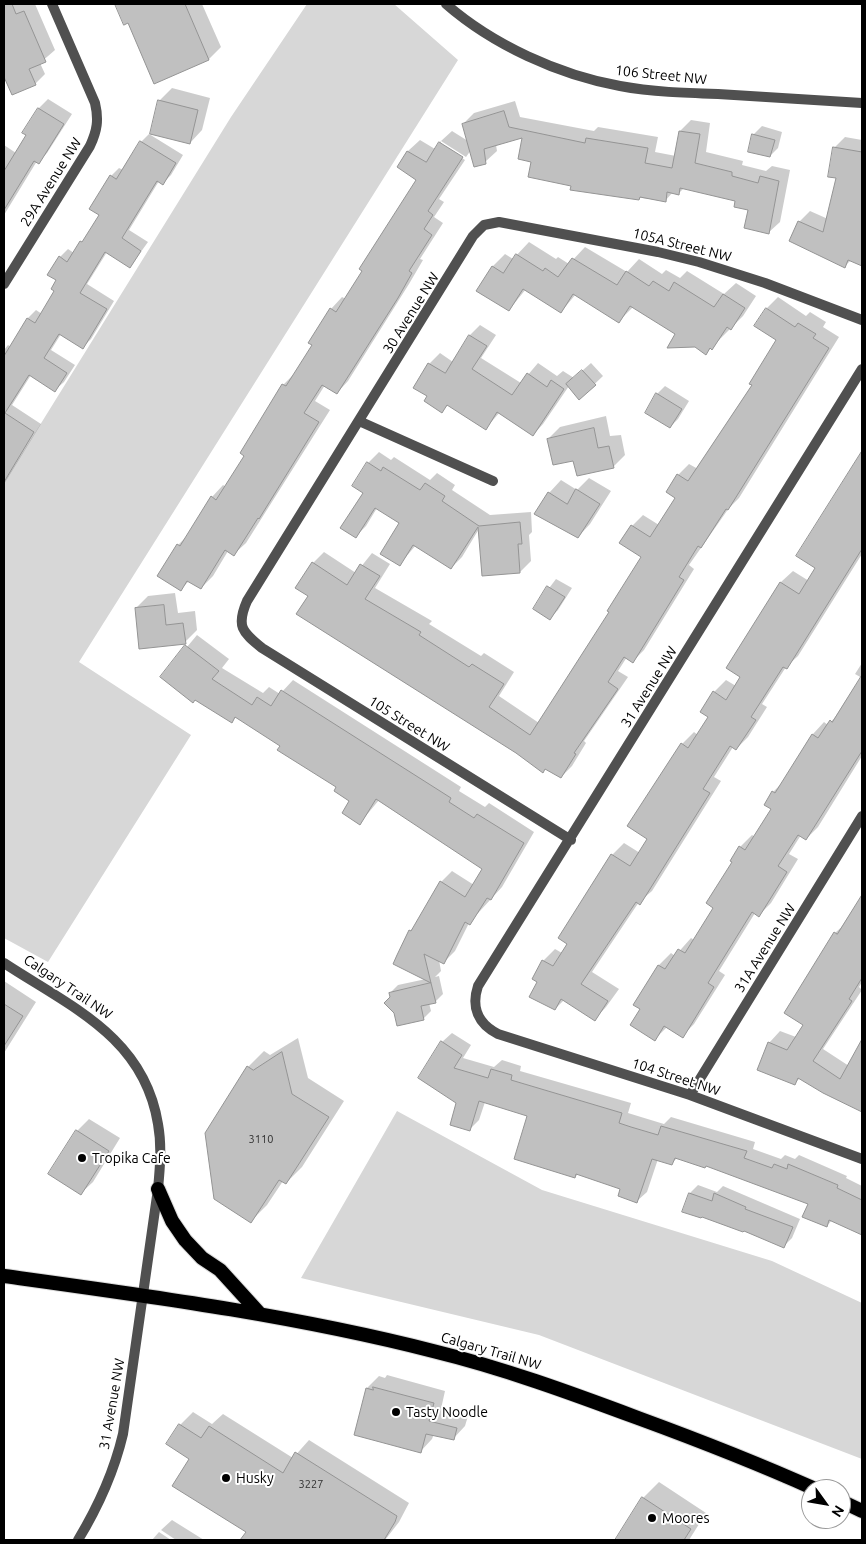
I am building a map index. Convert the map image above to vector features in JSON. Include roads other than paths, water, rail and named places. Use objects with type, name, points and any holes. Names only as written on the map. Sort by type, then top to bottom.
[{"type":"highway","points":[[158,1189],[172,1221],[184,1240],[202,1258],[220,1270],[260,1314]]},
{"type":"highway","name":"Calgary Trail NW","points":[[4,1276],[143,1295],[260,1314],[434,1351],[559,1388],[749,1460],[801,1483]]},
{"type":"street","name":"29A Avenue NW","points":[[4,284],[90,146],[97,128],[98,117],[90,90],[52,4]]},
{"type":"street","name":"106 Street NW","points":[[446,4],[490,36],[530,56],[562,69],[618,86],[681,92],[862,103]]},
{"type":"street","name":"105A Street NW","points":[[489,223],[512,224],[674,256],[732,272],[862,320]]},
{"type":"street","name":"30 Avenue NW","points":[[240,623],[242,612],[254,589],[473,236],[484,225],[489,223]]},
{"type":"street","name":"31 Avenue NW","points":[[482,1023],[475,1005],[478,986],[862,369]]},
{"type":"street","points":[[359,421],[493,481]]},
{"type":"street","name":"105 Street NW","points":[[240,623],[244,632],[262,648],[570,840]]},
{"type":"street","name":"31A Avenue NW","points":[[690,1095],[862,816]]},
{"type":"street","name":"Calgary Trail NW","points":[[4,963],[83,1014],[122,1045],[135,1062],[149,1090],[158,1125],[160,1160],[158,1189],[143,1295]]},
{"type":"street","name":"104 Street NW","points":[[482,1023],[498,1034],[690,1095],[862,1159]]},
{"type":"street","name":"31 Avenue NW","points":[[78,1540],[99,1505],[120,1448],[143,1295]]},
{"type":"place","name":"Tropika Cafe","points":[[82,1158]]},
{"type":"place","name":"Tasty Noodle","points":[[396,1412]]},
{"type":"place","name":"Husky","points":[[226,1478]]},
{"type":"place","name":"Moores","points":[[652,1518]]}]
